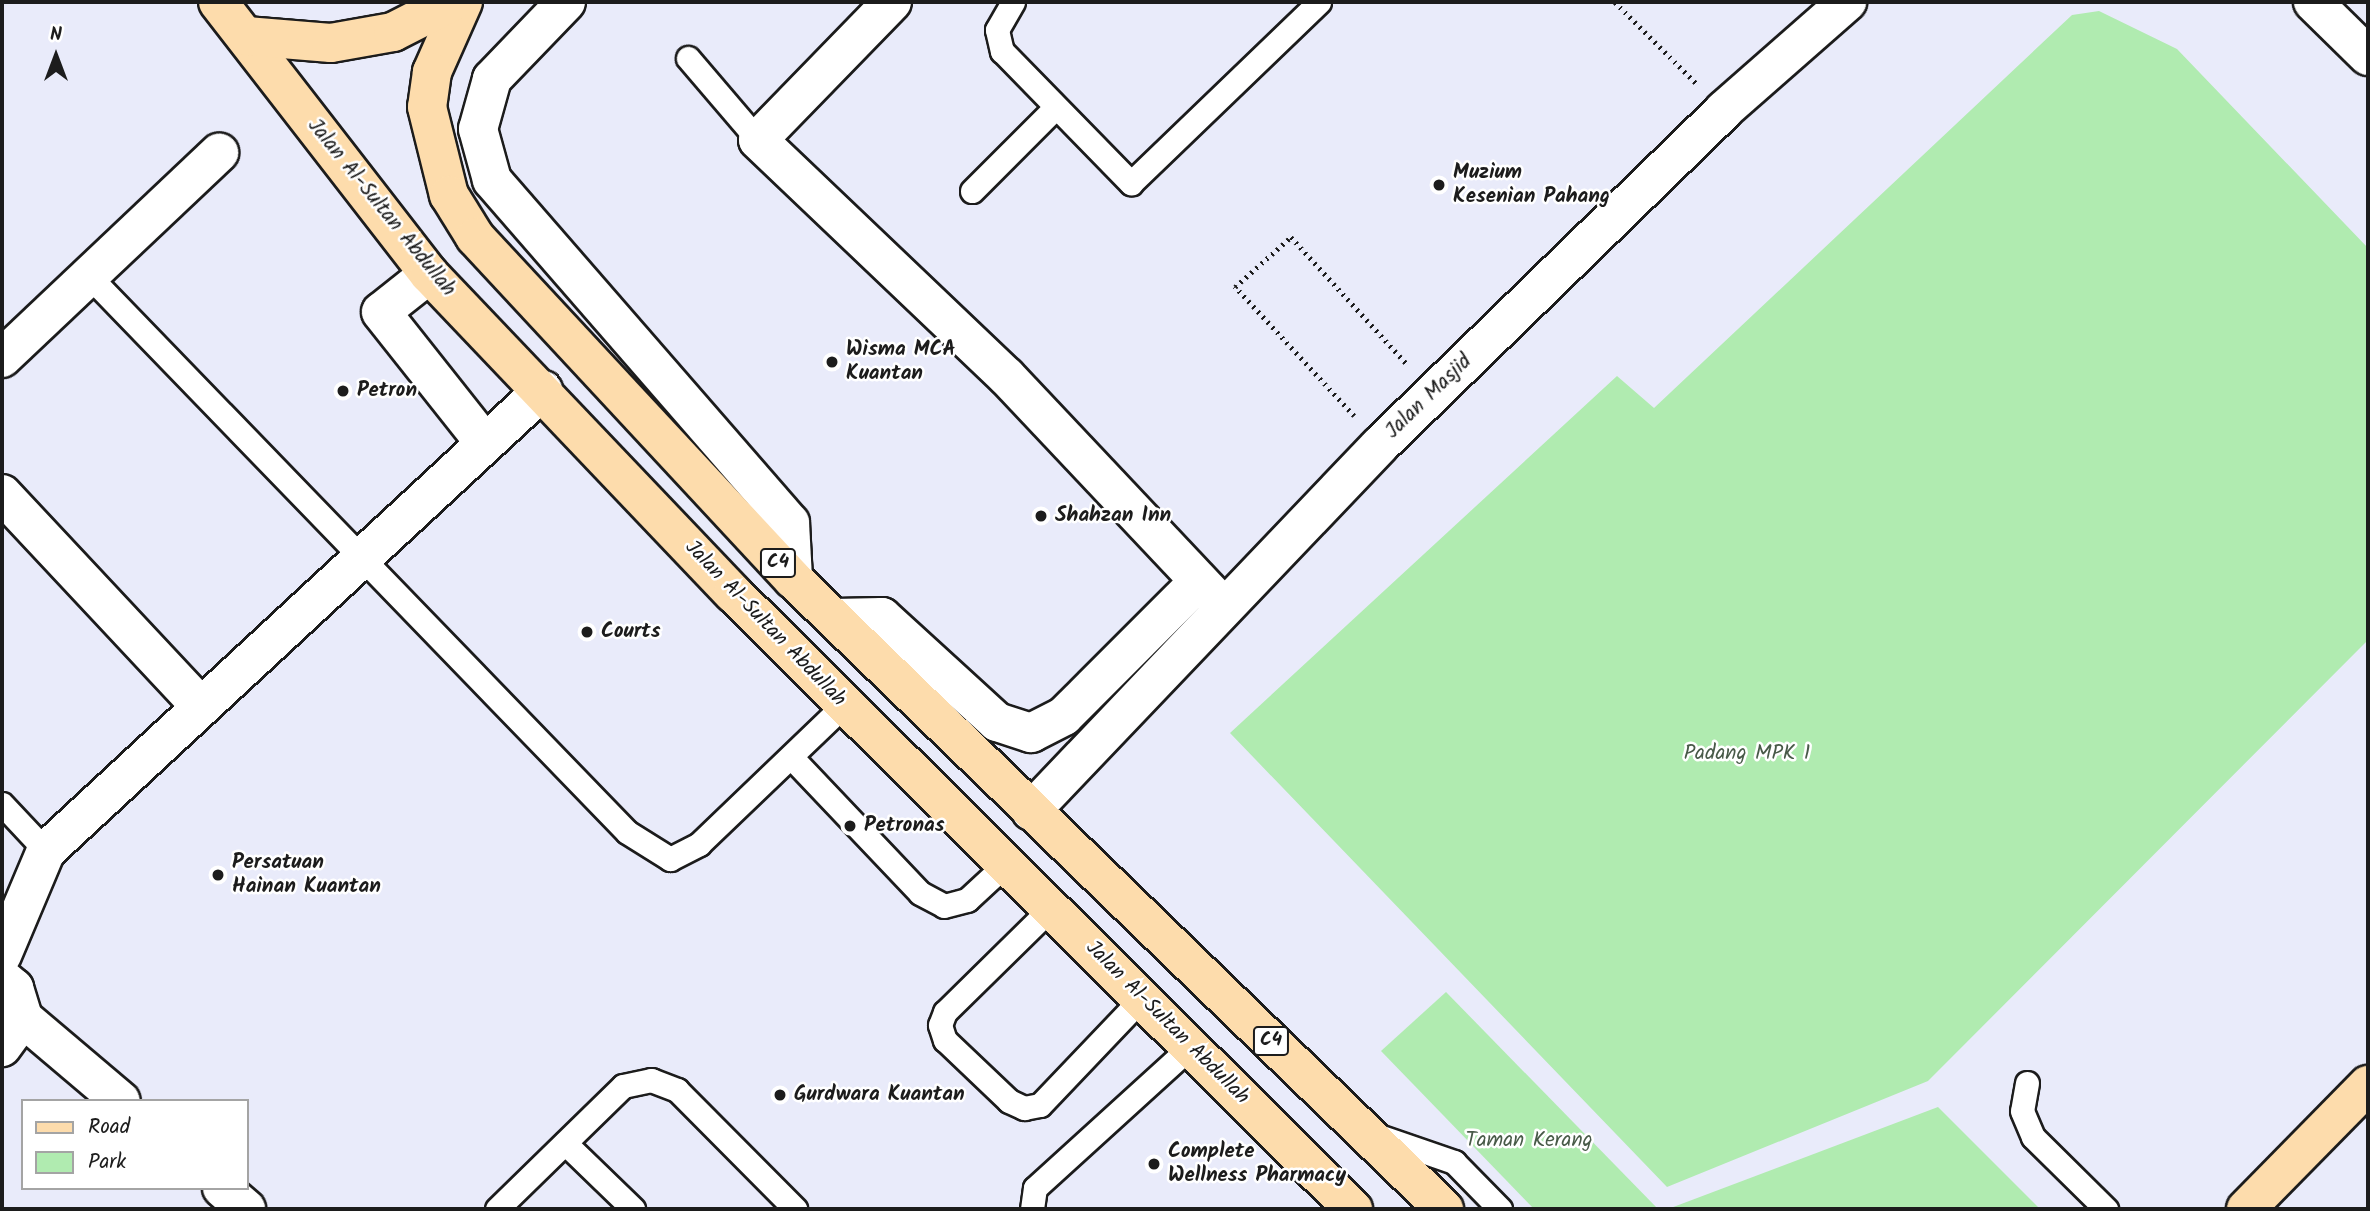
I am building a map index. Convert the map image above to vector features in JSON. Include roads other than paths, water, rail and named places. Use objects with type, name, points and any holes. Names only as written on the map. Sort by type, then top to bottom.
[{"type":"main road","name":"Jalan Al-Sultan Abdullah","points":[[218,2],[429,274],[844,705],[1008,862],[1353,1209]]},
{"type":"main road","points":[[246,36],[331,43],[393,32],[452,2]]},
{"type":"main road","name":"C4","points":[[463,2],[432,72],[427,107],[449,195],[475,237],[793,579],[1031,811],[1369,1133],[1444,1209]]},
{"type":"main road","points":[[2246,1209],[2368,1085]]},
{"type":"street","points":[[566,2],[492,79],[478,129],[492,180],[790,523],[793,579]]},
{"type":"street","points":[[834,618],[882,617],[996,722],[1031,733],[1064,716],[1211,594],[1007,377],[758,140],[892,2]]},
{"type":"street","name":"Jalan Masjid","points":[[1031,811],[1211,594],[1380,445],[1724,110],[1847,2]]},
{"type":"street","points":[[2314,2],[2368,56]]},
{"type":"street","points":[[2,358],[219,153]]},
{"type":"street","points":[[429,274],[381,313],[484,442]]},
{"type":"street","points":[[2,955],[46,851],[543,390]]},
{"type":"street","points":[[2,494],[201,707]]},
{"type":"street","points":[[2,978],[14,988],[12,1033],[118,1099]]},
{"type":"street","points":[[224,1190],[246,1209]]},
{"type":"lane","points":[[1013,2],[997,30],[1002,51],[1054,109],[1131,183],[1319,2]]},
{"type":"lane","points":[[688,58],[758,140]]},
{"type":"lane","points":[[972,191],[1054,109]]},
{"type":"lane","points":[[90,277],[365,557],[627,832],[670,859],[699,844],[792,758],[844,705]]},
{"type":"lane","points":[[792,758],[920,893],[944,906],[967,900],[1008,862]]},
{"type":"lane","points":[[2,804],[46,851]]},
{"type":"lane","points":[[1052,907],[945,1012],[940,1026],[945,1040],[1009,1101],[1032,1106],[1143,997]]},
{"type":"lane","points":[[1032,1209],[1035,1188],[1190,1047]]},
{"type":"lane","points":[[497,1209],[623,1086],[651,1080],[677,1090],[795,1209]]},
{"type":"lane","points":[[2027,1083],[2022,1111],[2033,1137],[2106,1209]]},
{"type":"lane","points":[[1369,1133],[1454,1162],[1500,1209]]},
{"type":"lane","points":[[565,1143],[633,1209]]},
{"type":"place","name":"Muzium Kesenian Pahang","points":[[1439,185]]},
{"type":"place","name":"Wisma MCA Kuantan","points":[[832,362]]},
{"type":"place","name":"Petron","points":[[343,391]]},
{"type":"place","name":"Shahzan Inn","points":[[1041,516]]},
{"type":"place","name":"Courts","points":[[587,632]]},
{"type":"place","name":"Petronas","points":[[850,826]]},
{"type":"place","name":"Persatuan Hainan Kuantan","points":[[218,875]]},
{"type":"place","name":"Gurdwara Kuantan","points":[[780,1095]]},
{"type":"place","name":"Complete Wellness Pharmacy","points":[[1154,1164]]},
{"type":"park label","name":"Padang MPK 1","points":[[1747,754]]},
{"type":"park label","name":"Taman Kerang","points":[[1529,1141]]}]
